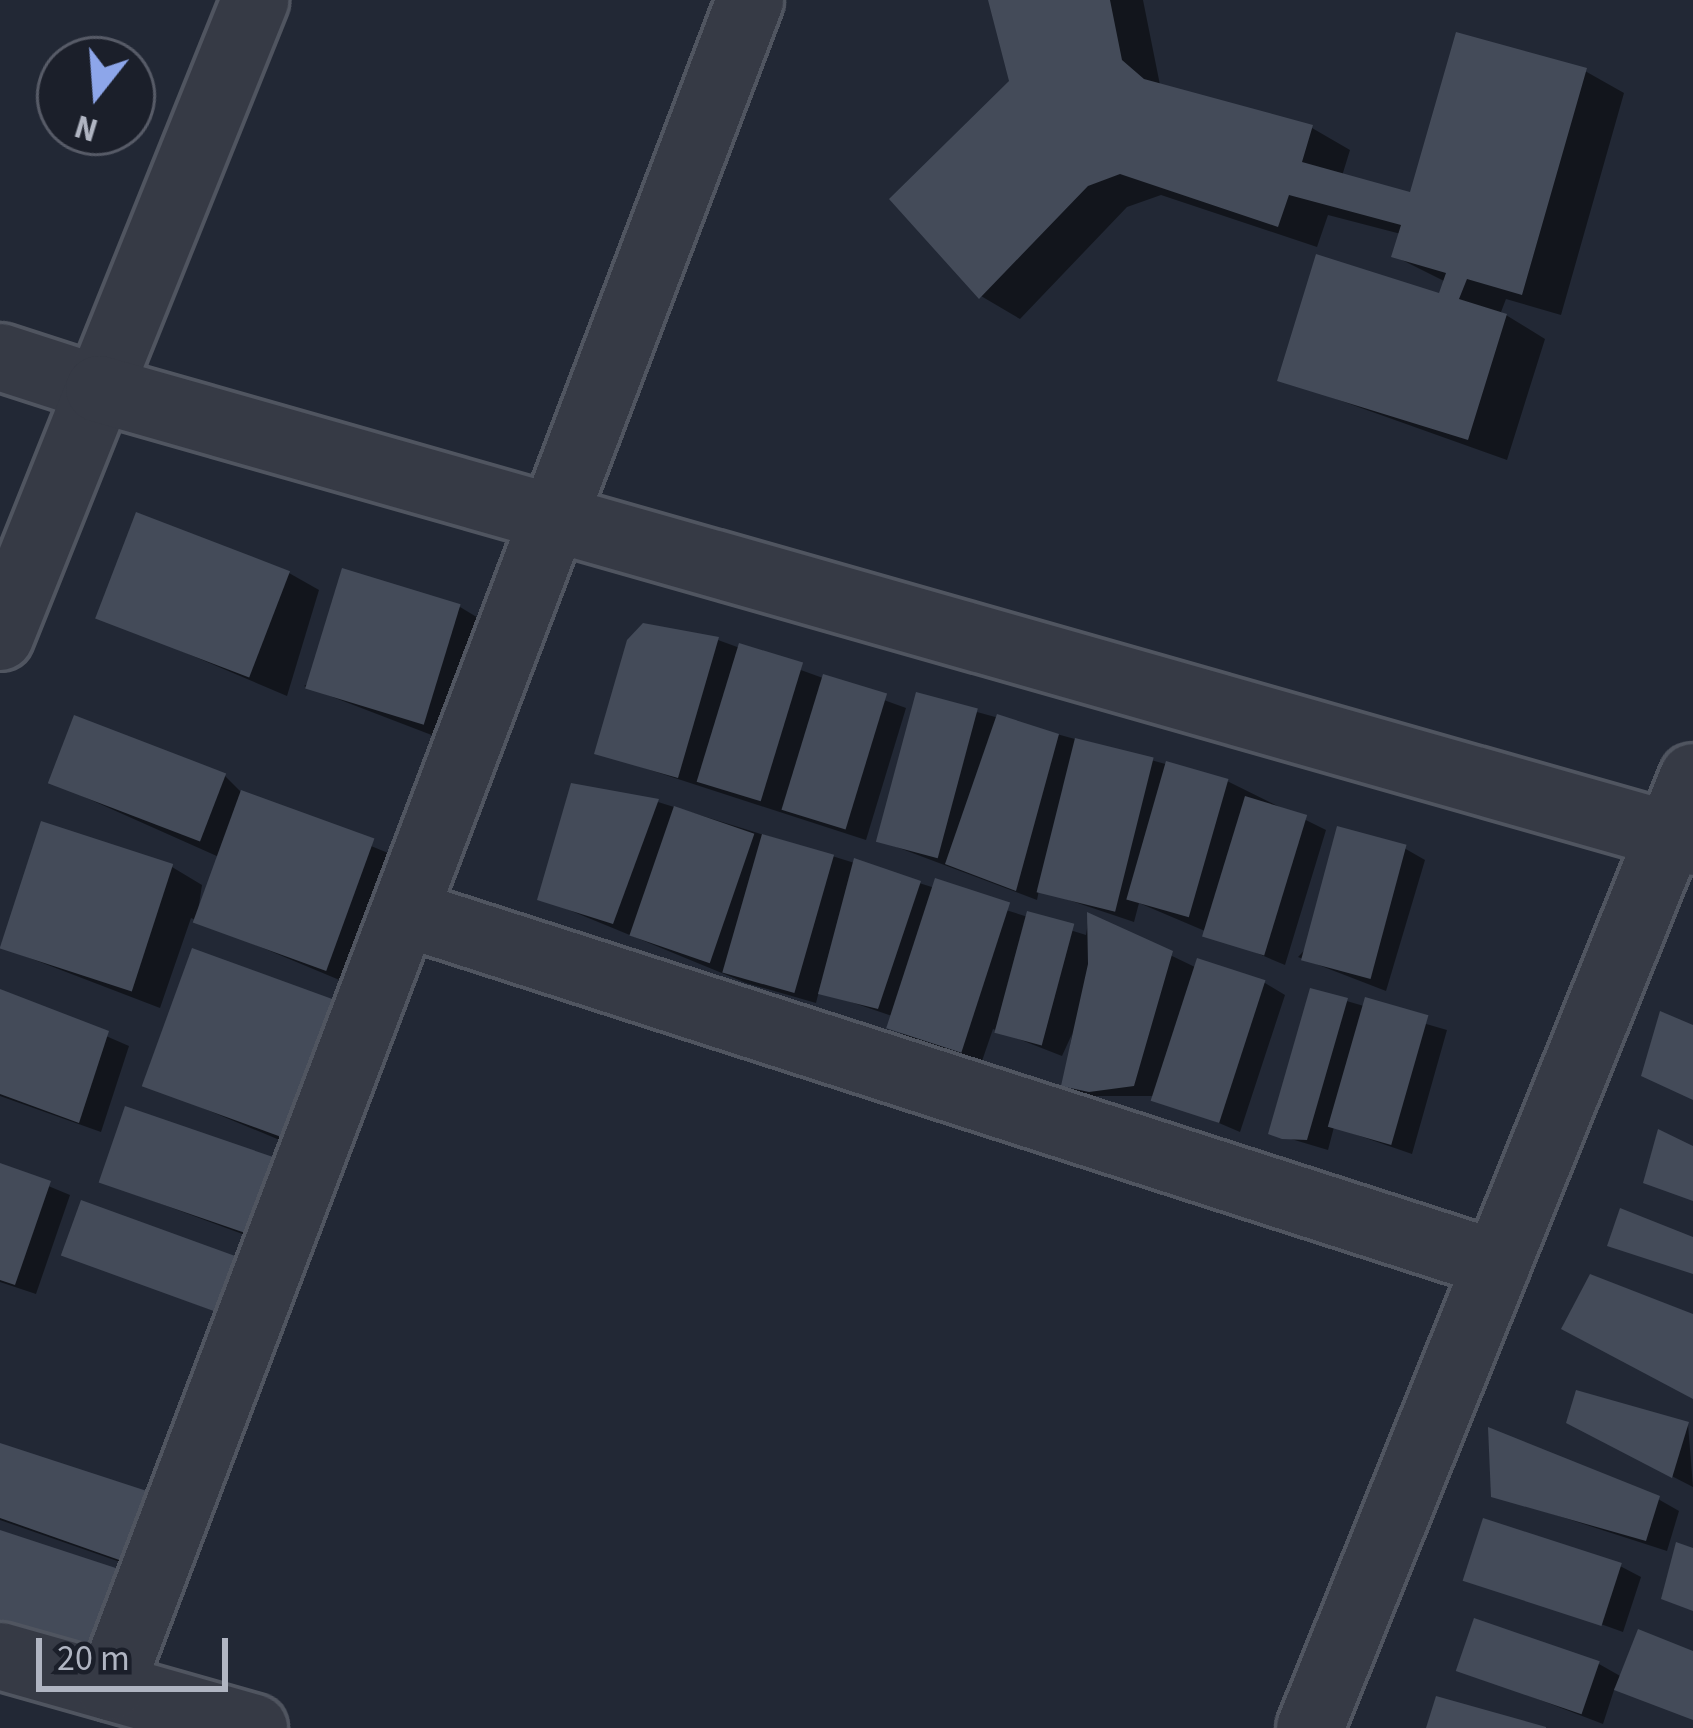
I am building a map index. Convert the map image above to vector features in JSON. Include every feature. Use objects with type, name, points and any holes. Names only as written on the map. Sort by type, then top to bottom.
[{"type":"street","points":[[0,637],[255,0]]},
{"type":"street","points":[[110,1688],[560,520],[750,0]]},
{"type":"street","points":[[0,356],[99,389],[560,520],[1685,818],[1497,1264],[1310,1728]]},
{"type":"street","points":[[408,914],[1497,1264]]},
{"type":"street","points":[[0,1657],[254,1728]]},
{"type":"building","points":[[988,0],[1110,0],[1122,60],[1144,79],[1313,125],[1302,162],[1410,192],[1456,32],[1587,68],[1522,295],[1467,279],[1459,299],[1507,314],[1468,440],[1277,381],[1316,254],[1439,293],[1446,273],[1391,257],[1401,225],[1289,195],[1278,227],[1120,174],[1088,186],[979,299],[889,199],[1009,81]]},
{"type":"building","points":[[136,512],[290,571],[249,678],[95,618]]},
{"type":"building","points":[[342,568],[461,604],[424,725],[305,688]]},
{"type":"building","points":[[643,623],[719,637],[678,778],[594,754],[627,640]]},
{"type":"building","points":[[739,643],[803,663],[761,801],[697,782]]},
{"type":"building","points":[[823,674],[887,694],[846,829],[781,810]]},
{"type":"building","points":[[916,692],[978,709],[938,858],[876,842]]},
{"type":"building","points":[[997,714],[1059,734],[1016,891],[945,864]]},
{"type":"building","points":[[74,715],[226,773],[200,842],[48,783]]},
{"type":"building","points":[[1075,738],[1154,758],[1115,912],[1037,892]]},
{"type":"building","points":[[1166,761],[1228,779],[1189,917],[1126,899]]},
{"type":"building","points":[[571,783],[659,799],[613,924],[537,900]]},
{"type":"building","points":[[241,790],[374,839],[326,971],[193,922]]},
{"type":"building","points":[[1245,796],[1307,815],[1264,956],[1202,937]]},
{"type":"building","points":[[674,806],[754,834],[710,963],[629,936]]},
{"type":"building","points":[[41,821],[173,864],[132,991],[0,949]]},
{"type":"building","points":[[1337,826],[1407,845],[1371,979],[1301,960]]},
{"type":"building","points":[[762,834],[834,855],[794,993],[722,972]]},
{"type":"building","points":[[854,858],[921,881],[878,1009],[818,994]]},
{"type":"building","points":[[935,878],[1010,902],[961,1053],[886,1028]]},
{"type":"building","points":[[1027,911],[1074,924],[1042,1045],[994,1033]]},
{"type":"building","points":[[1087,912],[1173,951],[1134,1086],[1089,1092],[1061,1086],[1088,964]]},
{"type":"building","points":[[192,948],[340,1002],[290,1140],[142,1086]]},
{"type":"building","points":[[1197,958],[1265,980],[1219,1123],[1151,1101]]},
{"type":"building","points":[[1310,988],[1348,998],[1307,1140],[1282,1139],[1268,1134]]},
{"type":"building","points":[[0,989],[109,1031],[79,1123],[0,1094]]},
{"type":"building","points":[[1365,997],[1428,1015],[1391,1145],[1328,1127]]},
{"type":"building","points":[[1660,1011],[1693,1025],[1693,1100],[1641,1076]]},
{"type":"building","points":[[125,1106],[278,1159],[252,1235],[99,1183]]},
{"type":"building","points":[[1658,1129],[1693,1146],[1693,1201],[1643,1183]]},
{"type":"building","points":[[0,1163],[51,1181],[15,1285],[0,1280]]},
{"type":"building","points":[[81,1200],[235,1256],[215,1312],[61,1255]]},
{"type":"building","points":[[1620,1208],[1693,1237],[1693,1274],[1607,1246]]},
{"type":"building","points":[[1590,1274],[1693,1314],[1693,1399],[1561,1329]]},
{"type":"building","points":[[1576,1390],[1689,1422],[1672,1478],[1566,1423]]},
{"type":"building","points":[[1488,1427],[1660,1496],[1646,1541],[1491,1497]]},
{"type":"building","points":[[0,1443],[153,1493],[125,1562],[0,1518]]},
{"type":"building","points":[[1483,1518],[1622,1563],[1601,1626],[1463,1581]]},
{"type":"building","points":[[0,1530],[134,1574],[103,1665],[0,1629]]},
{"type":"building","points":[[1676,1542],[1693,1548],[1693,1611],[1661,1599]]},
{"type":"building","points":[[1474,1618],[1600,1661],[1582,1714],[1456,1671]]},
{"type":"building","points":[[1638,1629],[1693,1651],[1693,1720],[1614,1690]]},
{"type":"building","points":[[1436,1696],[1546,1727],[1546,1728],[1426,1728]]}]
